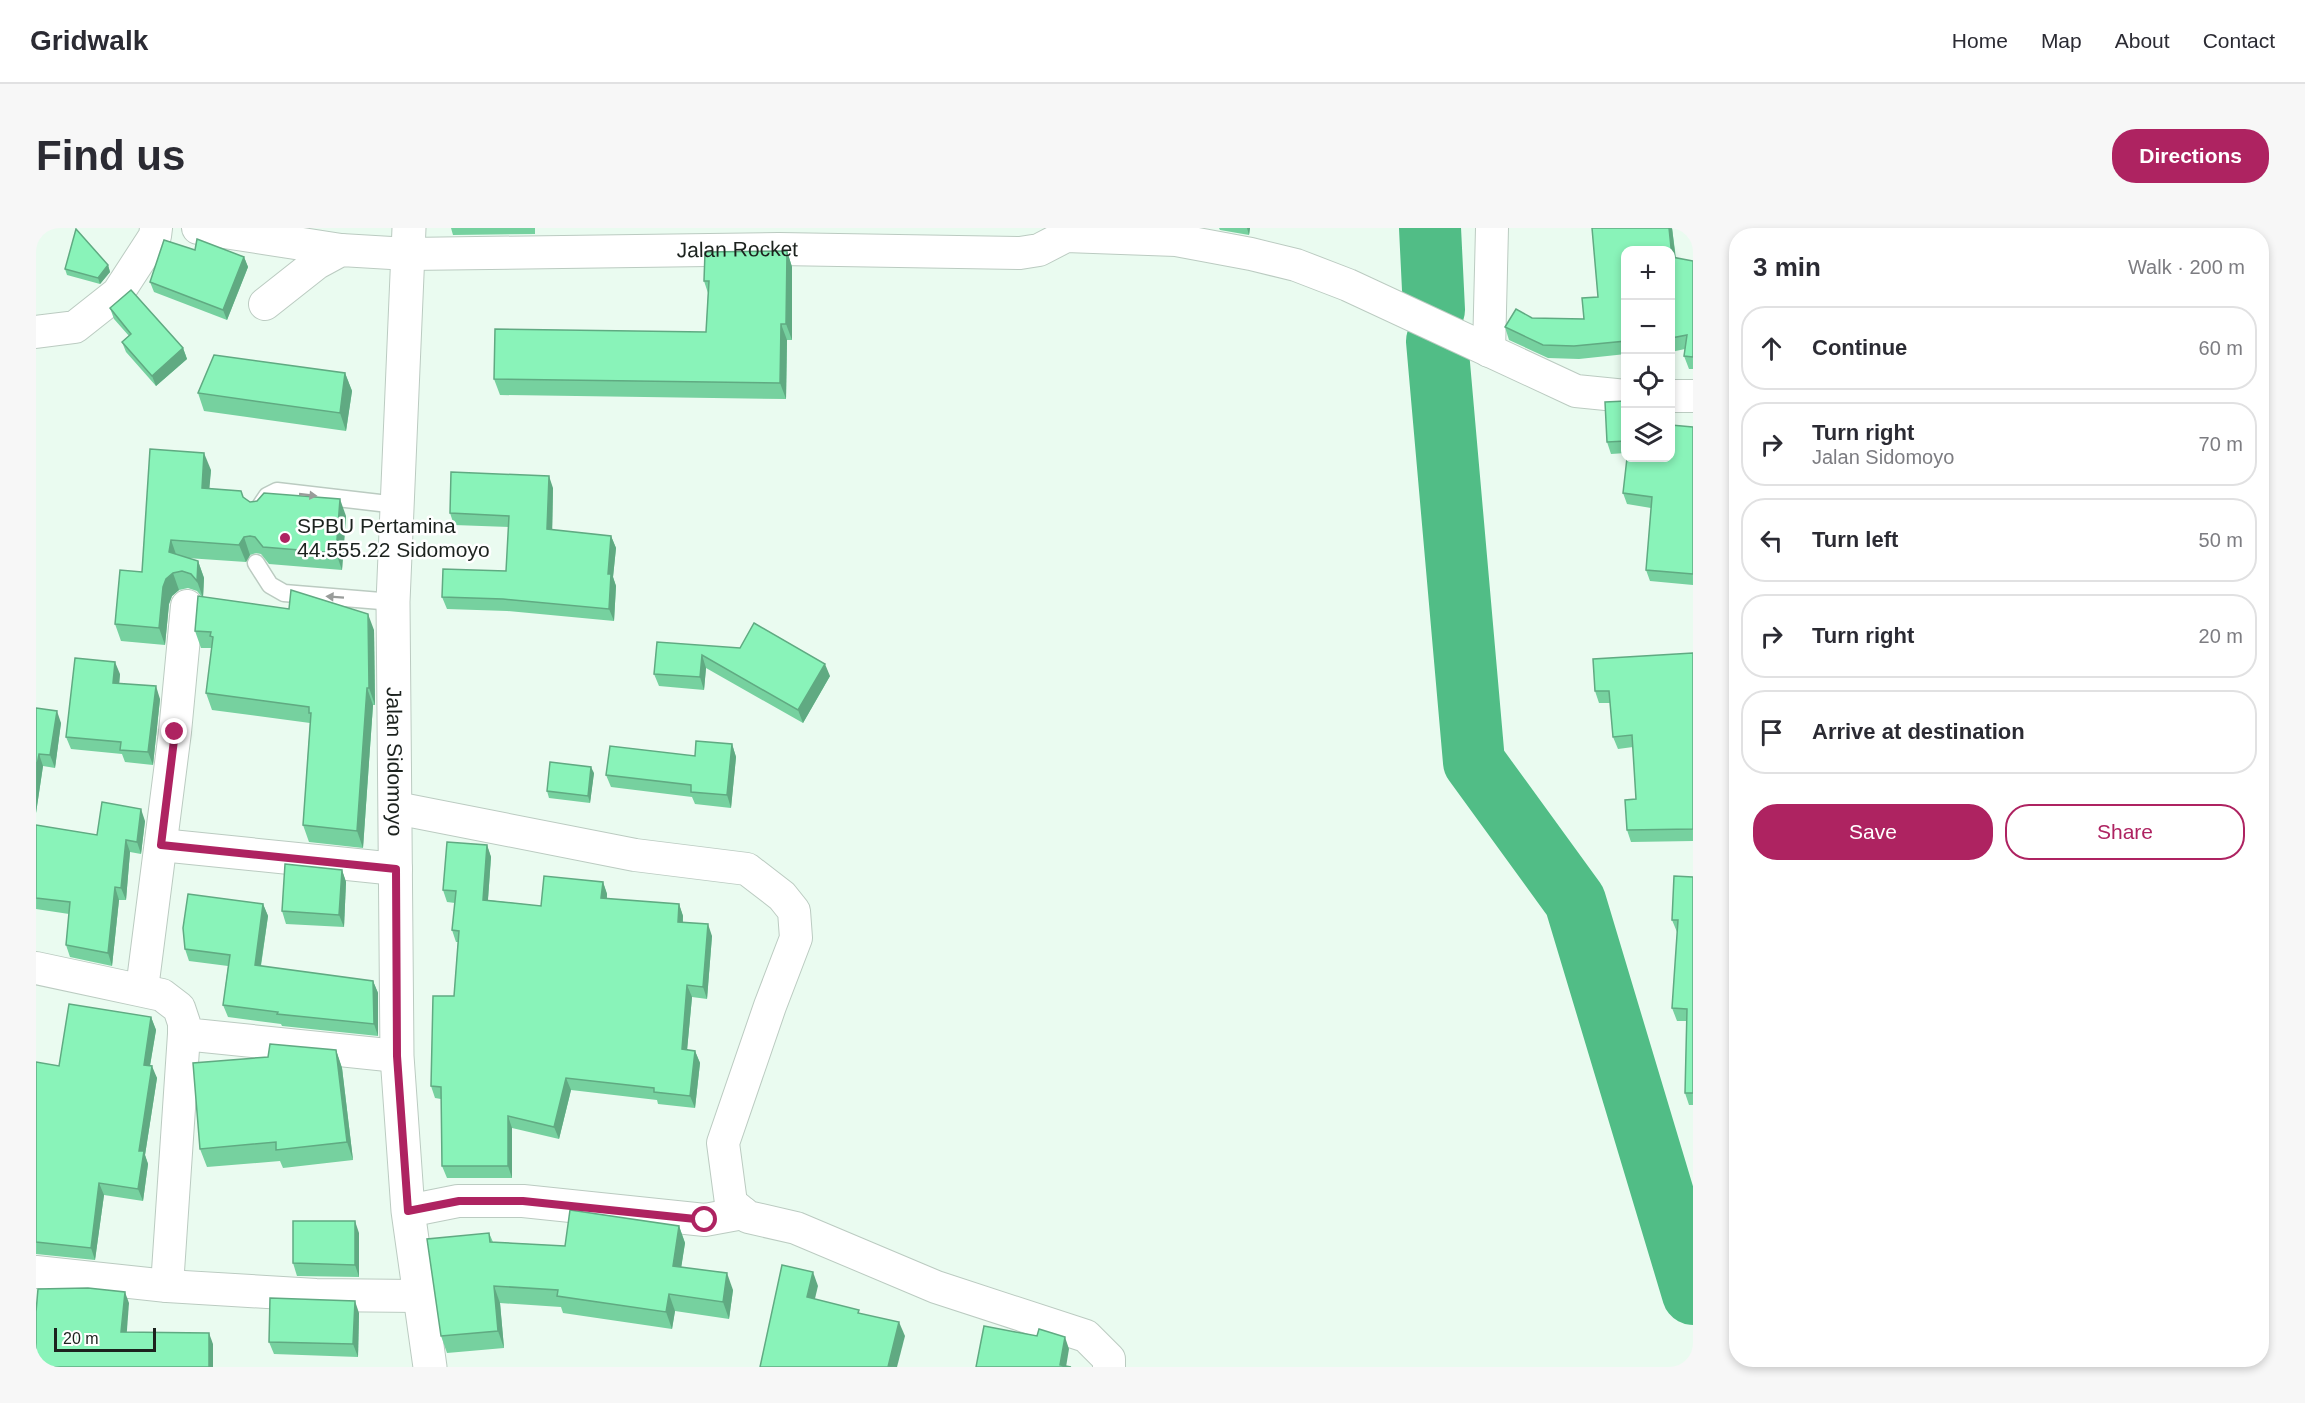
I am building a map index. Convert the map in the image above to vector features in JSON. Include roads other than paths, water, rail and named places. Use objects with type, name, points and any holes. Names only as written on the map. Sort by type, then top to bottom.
[{"type":"main road","name":"Jalan Sidomoyo","points":[[408,241],[393,602],[397,1056],[408,1211],[418,1296],[430,1367]]},
{"type":"street","points":[[36,332],[75,327],[118,292],[155,236],[156,228]]},
{"type":"street","name":"Jalan Rocket","points":[[198,228],[341,250],[408,241],[779,238],[1020,253],[1039,250],[1067,232]]},
{"type":"street","points":[[1489,351],[1492,228]]},
{"type":"street","points":[[1067,232],[1176,240],[1296,265],[1348,285],[1576,391],[1621,396]]},
{"type":"street","points":[[265,304],[317,263],[341,250]]},
{"type":"street","points":[[1675,396],[1693,396]]},
{"type":"street","points":[[142,990],[175,732],[187,606]]},
{"type":"street","points":[[396,808],[634,855],[747,869],[782,896],[794,911],[796,938],[723,1143],[731,1203],[748,1217],[796,1228],[936,1287],[1086,1336],[1109,1359],[1109,1367]]},
{"type":"street","points":[[161,845],[396,869]]},
{"type":"street","points":[[36,968],[162,995],[179,1008],[184,1023],[184,1034],[167,1286]]},
{"type":"street","points":[[184,1034],[397,1056]]},
{"type":"street","points":[[408,1211],[459,1201],[523,1201],[705,1220],[743,1213]]},
{"type":"street","points":[[36,1272],[167,1286],[316,1295],[418,1296]]},
{"type":"lane","points":[[258,509],[267,496],[277,491],[397,505]]},
{"type":"lane","points":[[256,563],[270,585],[284,593],[393,602]]},
{"type":"waterway","points":[[1430,228],[1434,310]]},
{"type":"waterway","points":[[1437,341],[1474,762],[1575,901],[1693,1294]]},
{"type":"place","name":"SPBU Pertamina 44.555.22 Sidomoyo","points":[[285,538]]}]
